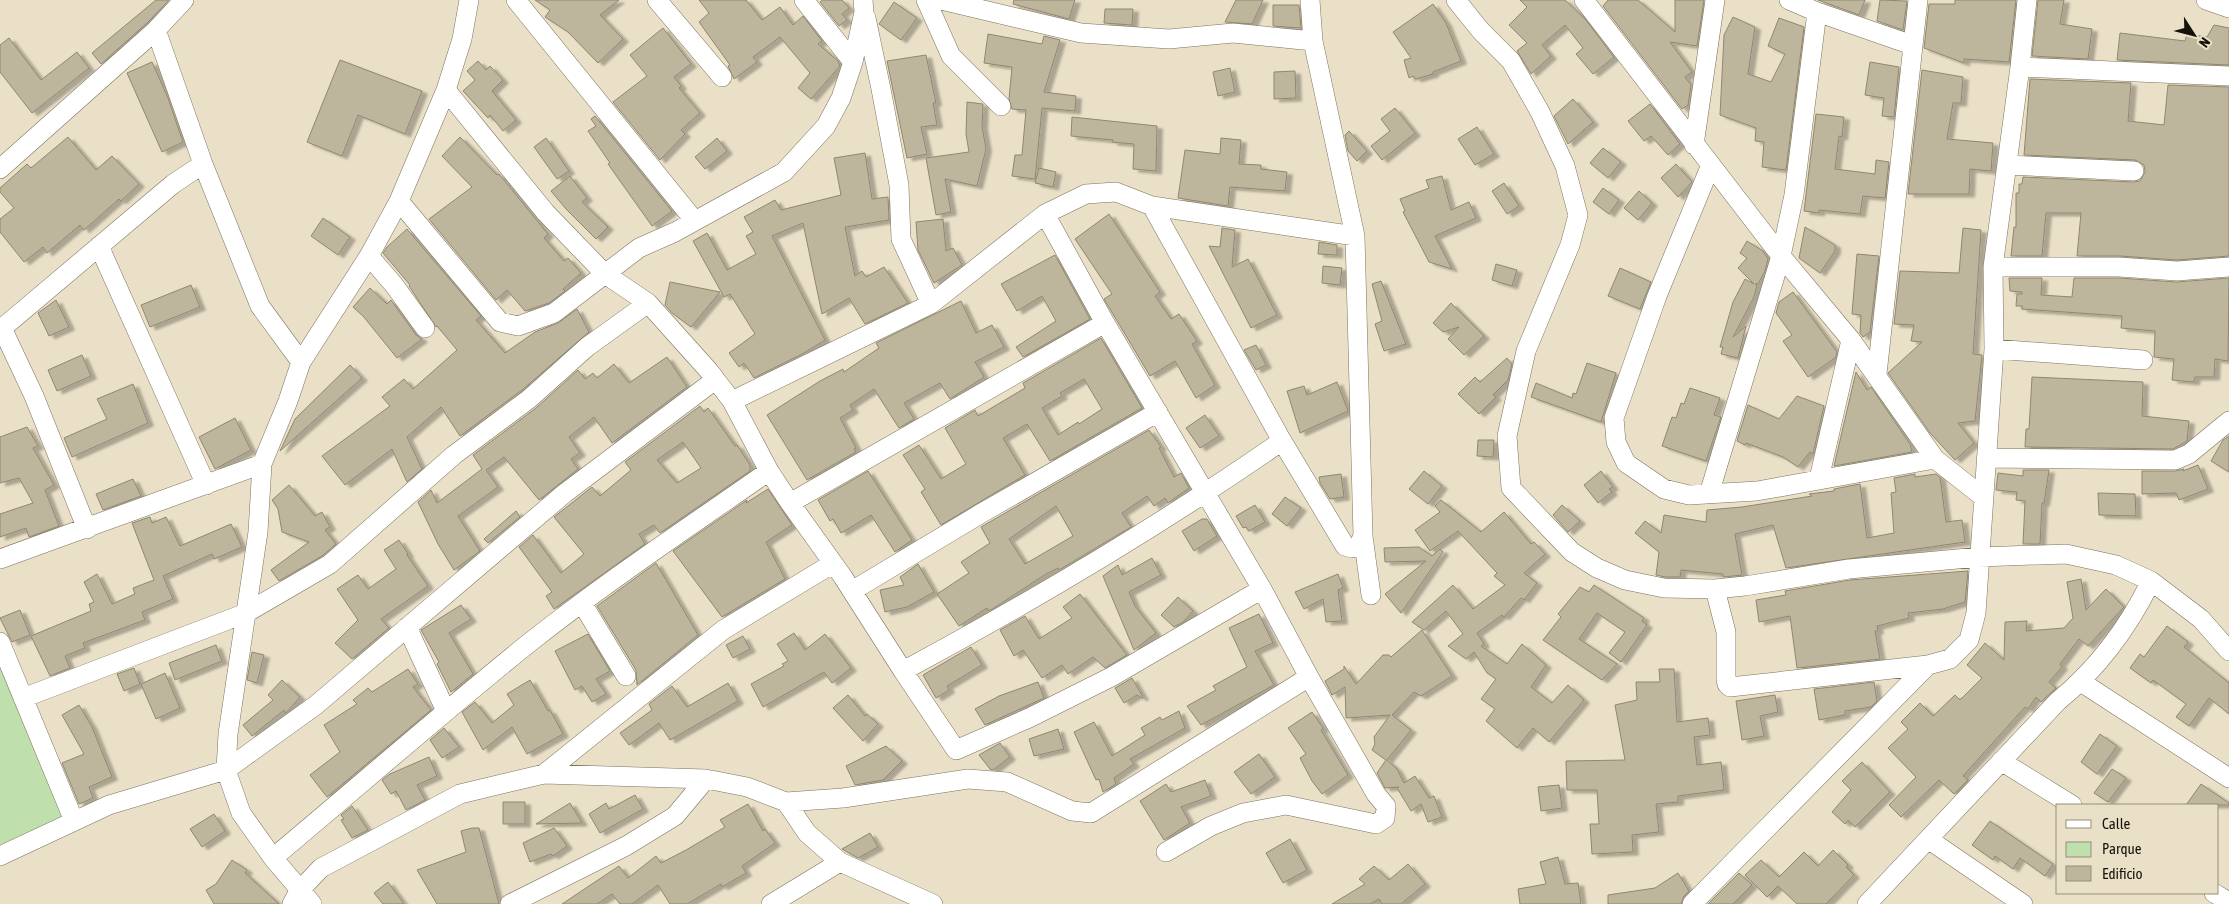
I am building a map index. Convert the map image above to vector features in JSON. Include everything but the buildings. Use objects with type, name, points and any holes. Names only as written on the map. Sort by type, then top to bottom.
[{"type":"street","points":[[0,170],[156,30],[184,0]]},
{"type":"street","points":[[469,0],[462,39],[446,90],[400,201],[369,256],[301,362],[288,401],[262,464],[258,532],[228,734],[226,770],[241,813],[301,900],[321,868],[460,794],[544,774],[706,779],[747,786],[786,802],[843,798],[968,779],[1007,782],[1072,811],[1091,813],[1309,677]]},
{"type":"street","points":[[516,0],[694,220]]},
{"type":"street","points":[[657,0],[722,77]]},
{"type":"street","points":[[804,0],[861,54]]},
{"type":"street","points":[[926,0],[951,56],[1001,106]]},
{"type":"street","points":[[941,0],[1081,33],[1169,40],[1233,33],[1313,41]]},
{"type":"street","points":[[1310,0],[1313,41],[1355,236],[1363,536],[1371,595]]},
{"type":"street","points":[[1456,0],[1481,31],[1511,61],[1540,112],[1565,166],[1578,215],[1570,245],[1526,351],[1506,436],[1511,488],[1572,552],[1596,568],[1625,580],[1664,588],[1715,589],[1849,569],[1979,557],[2066,554],[2116,565],[2151,581],[2201,619],[2229,650]]},
{"type":"street","points":[[1584,0],[1710,167],[1851,340],[1877,374],[1935,459],[1983,497]]},
{"type":"street","points":[[1694,144],[1715,0]]},
{"type":"street","points":[[1789,0],[1817,12],[1912,45]]},
{"type":"street","points":[[1877,374],[1897,206],[1918,0]]},
{"type":"street","points":[[1715,589],[1726,632],[1726,679],[1730,687],[1928,665],[1950,659],[1969,640],[1976,613],[1987,458],[1994,349],[1993,267],[2020,67],[2027,0]]},
{"type":"street","points":[[2206,0],[2229,8]]},
{"type":"street","points":[[864,6],[861,54],[899,185],[902,239],[931,304]]},
{"type":"street","points":[[1710,494],[1781,256],[1794,194],[1817,12]]},
{"type":"street","points":[[156,30],[203,164],[260,306],[301,362]]},
{"type":"street","points":[[400,201],[500,322],[518,326],[554,313],[639,248],[675,232],[784,172],[826,126],[861,54]]},
{"type":"street","points":[[2020,67],[2229,76]]},
{"type":"street","points":[[446,90],[546,213],[605,274],[648,304],[709,371],[732,401],[769,471],[852,591],[903,672],[956,750],[1029,718],[1111,677],[1262,589]]},
{"type":"street","points":[[87,529],[34,396],[1,329],[173,184],[203,164]]},
{"type":"street","points":[[2007,165],[2134,171]]},
{"type":"street","points":[[1710,167],[1657,296],[1614,418],[1616,442],[1626,462],[1664,489],[1688,495],[1757,491],[1935,459]]},
{"type":"street","points":[[732,401],[931,304],[1045,214],[1086,194],[1116,192],[1152,206],[1355,236]]},
{"type":"street","points":[[1152,206],[1282,441],[1345,546],[1358,547],[1363,536]]},
{"type":"street","points":[[1045,214],[1105,323],[1262,589],[1309,677],[1376,794],[1386,806],[1385,818],[1376,824],[1286,805],[1243,813],[1211,826],[1166,852]]},
{"type":"street","points":[[99,246],[206,485]]},
{"type":"street","points":[[369,256],[394,285],[425,328]]},
{"type":"street","points":[[1993,267],[2119,267],[2177,271],[2229,268]]},
{"type":"street","points":[[23,698],[246,613],[330,564],[454,455],[529,399],[587,347],[648,304]]},
{"type":"street","points":[[790,503],[1105,323]]},
{"type":"street","points":[[1819,479],[1851,340]]},
{"type":"street","points":[[1994,349],[2143,360]]},
{"type":"street","points":[[0,856],[109,805],[226,770],[316,706],[565,493],[715,380]]},
{"type":"street","points":[[852,591],[980,514],[1158,412]]},
{"type":"street","points":[[1987,458],[2175,460],[2189,454],[2229,421]]},
{"type":"street","points":[[903,672],[992,623],[1207,493],[1282,441]]},
{"type":"street","points":[[0,559],[262,464]]},
{"type":"street","points":[[273,858],[446,711],[582,602],[769,471]]},
{"type":"street","points":[[544,774],[723,630],[832,564]]},
{"type":"street","points":[[1868,904],[2058,701],[2081,682],[2136,612],[2151,581]]},
{"type":"street","points":[[582,602],[626,676]]},
{"type":"street","points":[[407,627],[446,711]]},
{"type":"street","points":[[0,642],[74,821]]},
{"type":"street","points":[[1692,904],[1928,665]]},
{"type":"street","points":[[2081,682],[2229,778]]},
{"type":"street","points":[[2001,761],[2070,804]]},
{"type":"street","points":[[510,904],[626,846],[675,816],[706,779]]},
{"type":"street","points":[[786,802],[807,834],[840,862],[933,904]]},
{"type":"street","points":[[1928,839],[2023,904]]},
{"type":"street","points":[[771,904],[840,862]]},
{"type":"street","points":[[2216,894],[2229,902]]},
{"type":"green space","points":[[0,641],[74,821],[0,856]]}]
